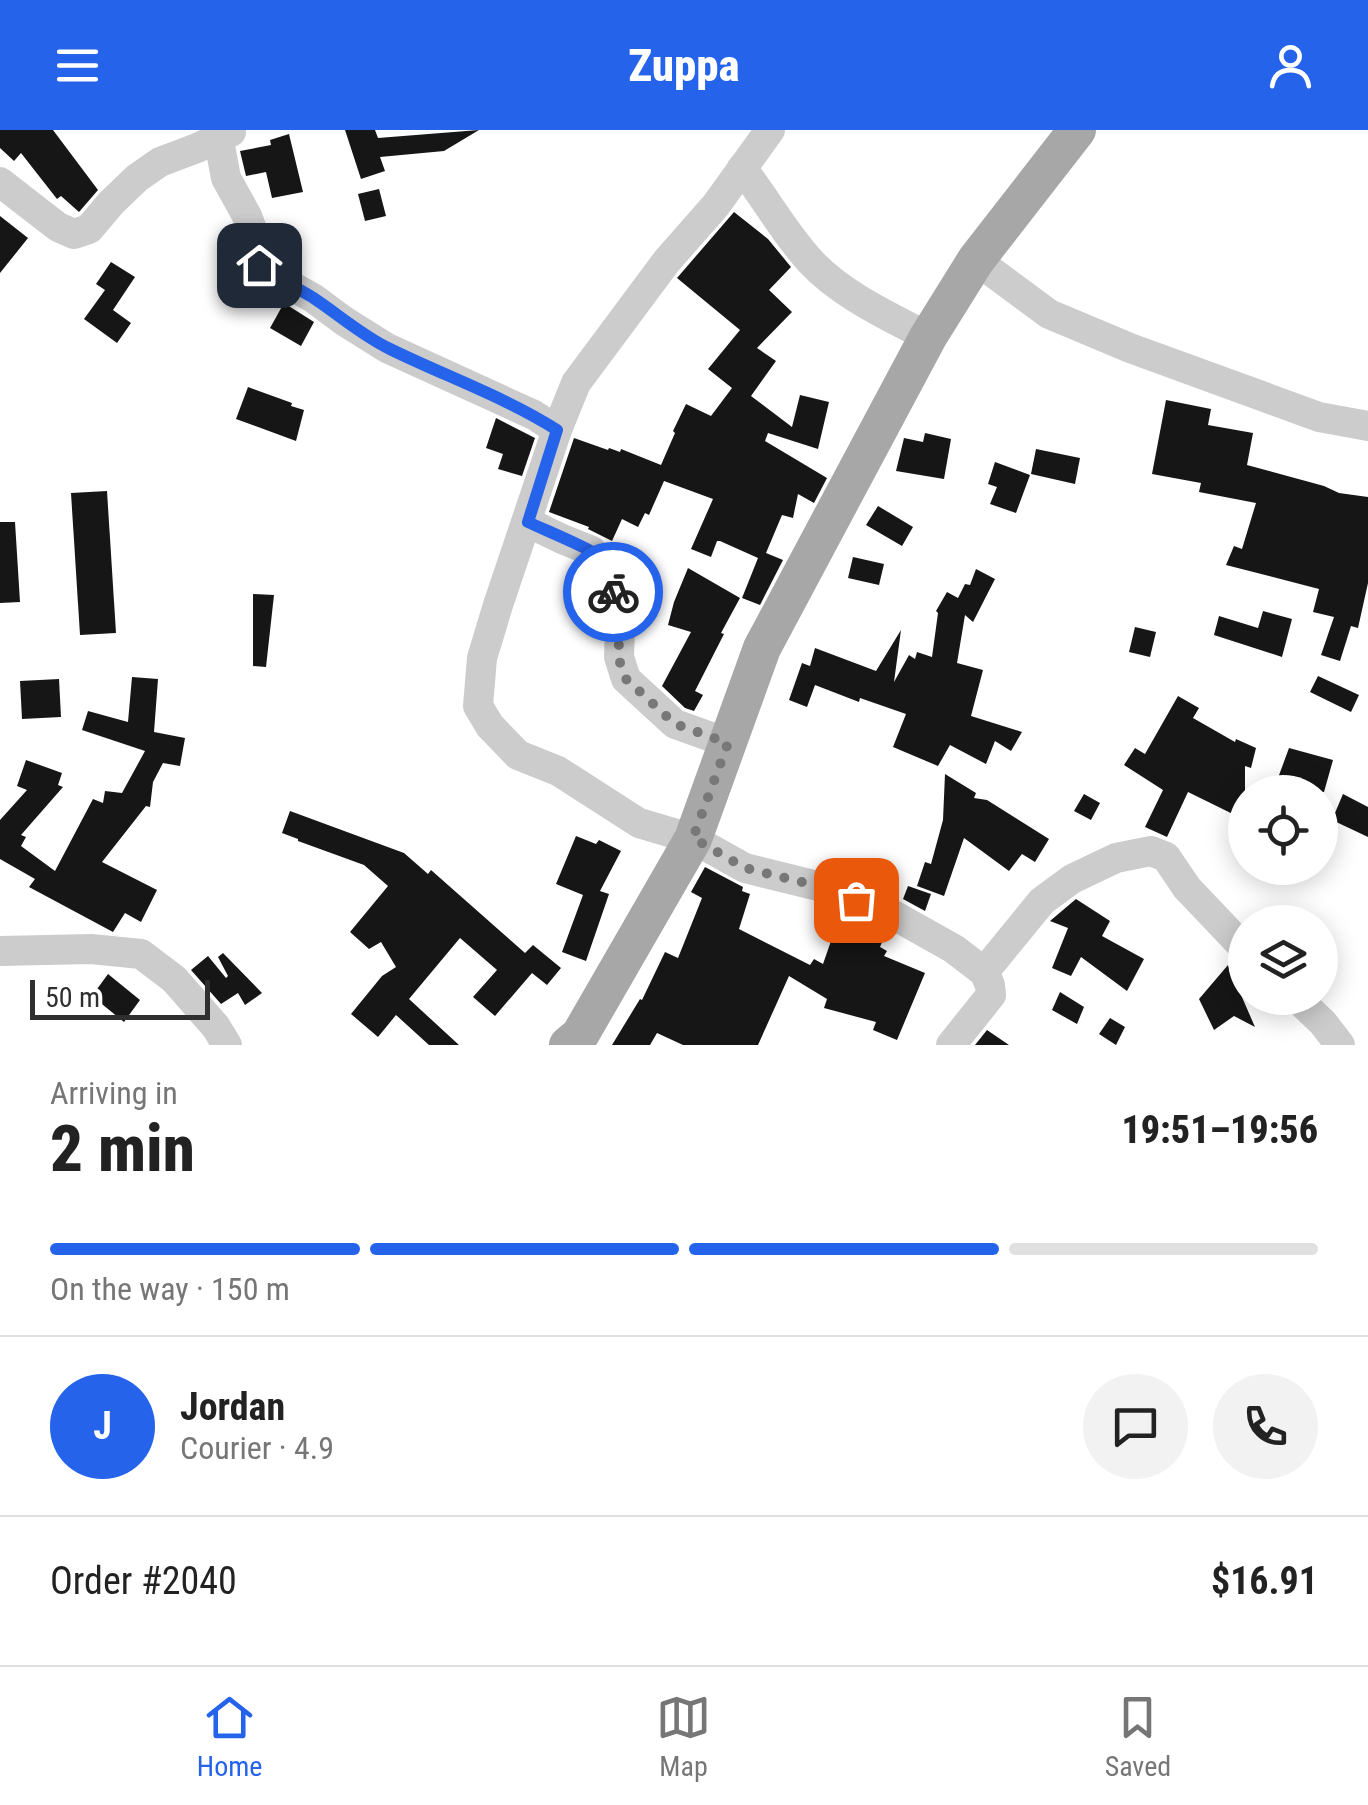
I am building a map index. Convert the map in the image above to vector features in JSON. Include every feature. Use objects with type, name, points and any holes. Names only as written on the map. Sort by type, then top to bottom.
[{"type":"main road","points":[[568,1045],[580,1034],[693,838],[762,648],[928,337],[976,260],[1077,130]]},
{"type":"street","points":[[770,130],[576,383],[498,605],[482,658],[478,706],[490,726],[518,755],[558,771],[639,822],[693,838],[745,868],[822,887],[890,913],[954,949],[984,972],[991,995],[951,1045]]},
{"type":"street","points":[[0,182],[74,234],[89,229],[111,202],[160,162],[223,133],[226,178],[247,216],[255,238],[253,255],[259,265],[387,348],[534,415],[557,430]]},
{"type":"street","points":[[742,168],[813,264],[853,296],[928,337]]},
{"type":"street","points":[[976,260],[1049,314],[1319,417],[1368,426]]},
{"type":"street","points":[[528,522],[592,551],[604,568],[617,602],[618,657],[626,679],[675,724],[728,743]]},
{"type":"street","points":[[984,972],[1042,901],[1072,878],[1116,858],[1152,851],[1166,857],[1188,888],[1228,931]]},
{"type":"street","points":[[0,951],[141,954],[174,979],[216,1026],[227,1045]]},
{"type":"street","points":[[1315,1015],[1340,1045]]},
{"type":"building","points":[[0,130],[53,130],[98,190],[79,212],[61,196],[57,199],[21,153],[14,161],[0,148]]},
{"type":"building","points":[[345,130],[375,130],[378,138],[479,130],[444,151],[380,157],[385,171],[361,179]]},
{"type":"building","points":[[289,134],[303,192],[272,198],[266,172],[246,176],[240,151],[271,145],[270,140]]},
{"type":"building","points":[[379,189],[386,216],[365,221],[358,194]]},
{"type":"building","points":[[734,212],[768,239],[791,267],[769,290],[792,312],[757,348],[776,361],[751,396],[792,427],[800,395],[829,402],[818,449],[768,433],[765,441],[827,478],[814,503],[798,494],[793,518],[782,515],[766,553],[783,560],[760,605],[742,598],[758,558],[720,541],[711,557],[691,549],[713,499],[664,481],[649,515],[645,513],[638,527],[622,519],[612,541],[589,527],[549,512],[574,438],[608,450],[621,449],[661,465],[686,404],[711,416],[732,388],[708,369],[740,330],[677,278]]},
{"type":"building","points":[[0,216],[28,238],[0,273]]},
{"type":"building","points":[[111,262],[135,277],[113,310],[131,323],[117,343],[84,319],[105,290],[96,284]]},
{"type":"building","points":[[284,303],[314,322],[301,346],[270,328]]},
{"type":"building","points":[[248,387],[304,410],[296,441],[236,419]]},
{"type":"building","points":[[1166,400],[1211,409],[1208,425],[1253,433],[1247,465],[1339,493],[1368,497],[1368,583],[1358,628],[1351,626],[1340,661],[1321,655],[1334,617],[1313,612],[1319,589],[1226,565],[1234,546],[1242,549],[1256,503],[1199,492],[1201,483],[1152,474]]},
{"type":"building","points":[[496,418],[535,438],[522,476],[498,469],[503,454],[486,448]]},
{"type":"building","points":[[925,433],[951,439],[944,479],[896,471],[904,438],[923,442]]},
{"type":"building","points":[[1036,449],[1080,458],[1075,484],[1031,474]]},
{"type":"building","points":[[995,462],[1030,475],[1016,513],[990,504],[997,487],[988,484]]},
{"type":"building","points":[[107,491],[116,633],[80,635],[71,493]]},
{"type":"building","points":[[878,506],[913,527],[902,546],[866,525]]},
{"type":"building","points":[[0,522],[15,522],[20,602],[0,603]]},
{"type":"building","points":[[853,557],[884,564],[879,585],[848,578]]},
{"type":"building","points":[[688,568],[740,598],[695,691],[703,695],[694,711],[685,708],[662,686],[691,632],[668,625]]},
{"type":"building","points":[[976,569],[995,579],[973,622],[965,615],[957,663],[983,670],[971,716],[1022,732],[1011,751],[995,741],[986,764],[950,745],[938,766],[893,747],[906,714],[815,685],[807,707],[789,700],[802,663],[810,666],[815,648],[876,671],[901,630],[894,682],[909,655],[915,659],[917,652],[932,657],[936,611],[947,592],[958,598],[965,584],[970,585]]},
{"type":"building","points":[[253,594],[274,595],[266,667],[253,666]]},
{"type":"building","points":[[1263,611],[1292,619],[1282,657],[1214,635],[1219,616],[1258,628]]},
{"type":"building","points":[[1135,627],[1156,632],[1150,657],[1129,652]]},
{"type":"building","points":[[1318,676],[1359,695],[1351,712],[1310,692]]},
{"type":"building","points":[[132,677],[158,679],[154,732],[185,738],[180,766],[163,763],[153,782],[150,807],[146,806],[102,862],[157,890],[141,922],[125,913],[113,932],[29,887],[35,879],[0,859],[0,820],[27,790],[17,786],[26,760],[62,773],[58,785],[63,787],[21,835],[26,837],[21,846],[55,871],[93,799],[103,803],[105,791],[122,793],[145,751],[82,730],[88,711],[128,722]]},
{"type":"building","points":[[59,679],[61,717],[22,719],[20,681]]},
{"type":"building","points":[[1178,696],[1199,708],[1193,718],[1235,742],[1236,739],[1256,748],[1251,768],[1245,766],[1245,775],[1228,775],[1228,812],[1188,792],[1167,837],[1145,827],[1163,790],[1124,765],[1135,748],[1145,754]]},
{"type":"building","points":[[1289,748],[1333,760],[1329,775],[1279,775]]},
{"type":"building","points":[[945,774],[976,793],[974,798],[987,800],[1049,839],[1035,862],[1022,854],[1009,871],[964,838],[944,896],[917,886],[925,862],[931,864],[943,820]]},
{"type":"building","points":[[1084,794],[1100,803],[1091,820],[1074,811]]},
{"type":"building","points":[[1343,794],[1368,807],[1368,837],[1338,823]]},
{"type":"building","points":[[290,811],[404,853],[428,874],[431,870],[525,953],[533,945],[561,968],[547,985],[532,973],[495,1016],[473,997],[497,970],[460,938],[409,999],[459,1045],[429,1045],[396,1015],[378,1037],[351,1014],[382,976],[396,967],[381,942],[369,949],[350,932],[388,886],[364,865],[282,833]]},
{"type":"building","points":[[576,836],[596,844],[599,840],[621,851],[600,891],[609,894],[586,961],[562,952],[583,895],[556,884]]},
{"type":"building","points":[[705,867],[750,894],[739,929],[810,965],[814,959],[823,964],[838,921],[865,931],[867,924],[886,932],[880,947],[887,951],[884,956],[925,973],[897,1040],[873,1030],[876,1022],[824,1008],[827,999],[789,976],[758,1045],[683,1045],[657,1033],[650,1045],[612,1045],[642,1000],[665,952],[678,958],[702,898],[691,892]]},
{"type":"building","points":[[908,886],[931,894],[925,911],[903,899]]},
{"type":"building","points":[[1076,899],[1110,921],[1102,936],[1144,959],[1127,991],[1081,957],[1071,976],[1052,968],[1068,928],[1050,921]]},
{"type":"building","points":[[223,953],[262,993],[245,1005],[238,993],[221,1004],[191,970],[208,956],[226,978],[218,957]]},
{"type":"building","points":[[1228,965],[1228,1015],[1250,1015],[1255,1027],[1234,1016],[1214,1030],[1199,999]]},
{"type":"building","points":[[108,974],[140,1000],[124,1022],[92,996]]},
{"type":"building","points":[[1060,992],[1084,1007],[1077,1024],[1052,1010]]},
{"type":"building","points":[[1110,1018],[1125,1027],[1116,1045],[1099,1034]]},
{"type":"building","points":[[987,1030],[1009,1045],[975,1045]]},
{"type":"way so far","points":[[613,592],[620,628],[618,657],[626,679],[675,724],[728,743],[693,838],[745,868],[822,887],[856,900]]},
{"type":"route","points":[[259,265],[387,348],[534,415],[557,430],[528,522],[592,551],[613,592]]}]
